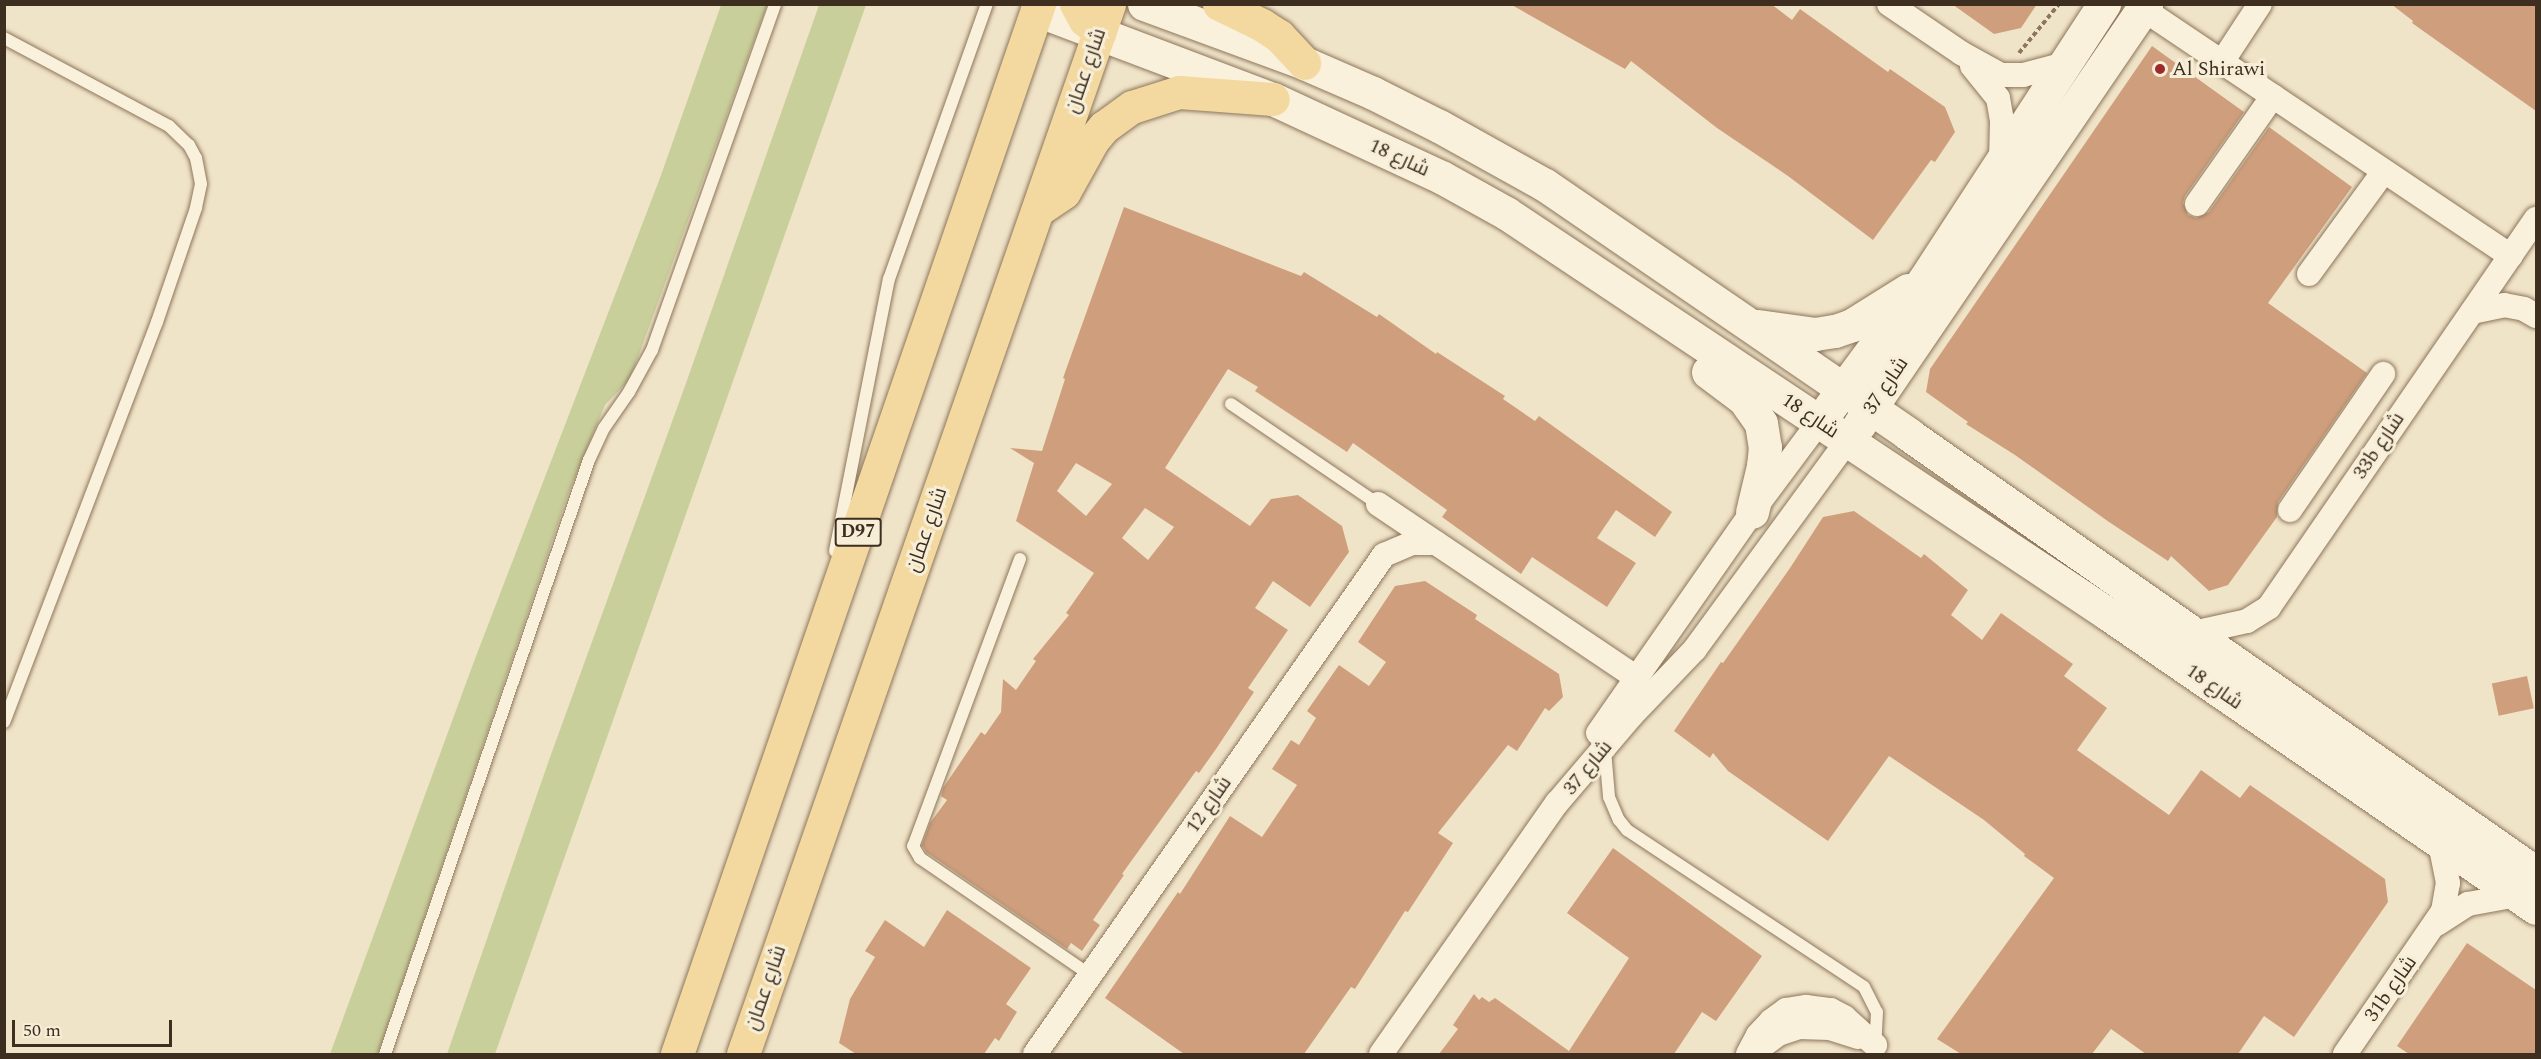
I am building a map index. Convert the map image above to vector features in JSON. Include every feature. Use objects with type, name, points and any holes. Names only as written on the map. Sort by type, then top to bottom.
[{"type":"main road","points":[[1076,4],[1085,20],[1105,18]]},
{"type":"main road","points":[[1219,4],[1262,25],[1292,49],[1304,63]]},
{"type":"main road","name":"D97","points":[[677,1054],[1038,7]]},
{"type":"main road","name":"شارع عمان","points":[[743,1054],[1105,18]]},
{"type":"main road","points":[[1037,210],[1047,206],[1064,192],[1093,140],[1118,116],[1132,107],[1179,92],[1272,99]]},
{"type":"street","name":"شارع 18","points":[[1144,4],[1304,63],[1439,126],[1515,167],[1871,409],[2193,633],[2530,892]]},
{"type":"street","points":[[1889,4],[1961,53],[2008,76],[2023,75],[2065,64]]},
{"type":"street","name":"شارع 37","points":[[1557,803],[1580,759],[1752,512],[1924,280],[2104,4]]},
{"type":"street","points":[[2222,62],[2260,4]]},
{"type":"street","name":"شارع 18","points":[[1038,7],[1105,18],[1477,196],[2108,614],[2440,843],[2530,892]]},
{"type":"street","points":[[2144,7],[2511,256]]},
{"type":"street","name":"شارع 37","points":[[1382,1054],[1557,803],[1632,715],[1695,649],[1871,409],[2018,188],[2144,7]]},
{"type":"street","points":[[1961,53],[1998,98],[2002,121],[2001,163]]},
{"type":"street","points":[[2197,204],[2273,96]]},
{"type":"street","points":[[2309,274],[2384,171]]},
{"type":"street","name":"33b شارع","points":[[2193,633],[2247,621],[2269,607],[2536,219]]},
{"type":"street","points":[[1747,324],[1806,334],[1835,331],[1852,325],[1924,280]]},
{"type":"street","points":[[2472,312],[2504,305],[2524,309],[2536,316]]},
{"type":"street","points":[[1689,335],[1690,349],[1697,362],[1744,399],[1761,423],[1765,447],[1752,512]]},
{"type":"street","points":[[2290,510],[2383,374]]},
{"type":"street","points":[[2337,441],[2367,462]]},
{"type":"street","points":[[1378,504],[1383,521],[1384,555],[1412,543],[1436,543]]},
{"type":"street","points":[[1378,504],[1637,678]]},
{"type":"street","name":"شارع 12","points":[[1035,1054],[1384,555]]},
{"type":"street","name":"31b شارع","points":[[2345,1054],[2437,924],[2443,911],[2448,883],[2440,843]]},
{"type":"street","name":"31b شارع","points":[[2437,924],[2468,904],[2530,892]]},
{"type":"street","points":[[1748,1054],[1758,1035],[1778,1015],[1786,1010],[1806,1007],[1831,1010],[1844,1017],[1882,1050]]},
{"type":"street","points":[[1753,1054],[1778,1034],[1799,1027],[1830,1028],[1882,1050]]},
{"type":"lane","points":[[385,1054],[590,460],[604,428],[629,392],[652,350],[774,4]]},
{"type":"lane","points":[[819,646],[862,408],[889,279],[987,4]]},
{"type":"lane","points":[[4,38],[180,134],[193,152],[201,184],[196,208],[157,322],[4,722]]},
{"type":"lane","points":[[1231,404],[1378,504]]},
{"type":"lane","points":[[1020,559],[912,846],[920,858],[1090,975]]},
{"type":"lane","points":[[1605,748],[1609,798],[1619,820],[1628,830],[1864,987],[1876,1012],[1882,1050]]},
{"type":"green space","points":[[721,5],[767,5],[630,379],[605,405],[568,494],[378,1054],[330,1054],[473,664],[660,178]]},
{"type":"green space","points":[[819,5],[866,5],[495,1054],[447,1054],[549,760],[685,386]]},
{"type":"building","points":[[1510,4],[1771,4],[1792,20],[1800,9],[1888,72],[1890,69],[1945,107],[1955,132],[1935,162],[1931,160],[1873,240],[1788,176],[1717,128],[1631,61],[1625,69]]},
{"type":"building","points":[[1952,4],[2037,4],[2021,28],[1994,34]]},
{"type":"building","points":[[2391,4],[2536,4],[2536,111],[2412,23],[2413,21]]},
{"type":"building","points":[[2152,46],[2244,112],[2185,196],[2183,203],[2188,215],[2196,218],[2209,212],[2269,127],[2352,187],[2268,303],[2367,373],[2278,502],[2277,517],[2228,585],[2209,591],[2171,556],[2168,561],[2109,522],[2015,455],[1966,424],[1968,422],[1926,392],[1930,369]]},
{"type":"building","points":[[1124,207],[1301,276],[1304,272],[1377,317],[1379,314],[1436,354],[1437,352],[1505,396],[1503,399],[1535,421],[1539,416],[1672,512],[1655,537],[1616,510],[1597,538],[1636,563],[1607,607],[1532,557],[1521,574],[1442,517],[1447,510],[1353,443],[1347,452],[1255,391],[1258,387],[1228,369],[1165,468],[1250,526],[1271,499],[1298,495],[1342,526],[1349,552],[1310,607],[1273,581],[1255,608],[1288,630],[1248,688],[1254,692],[1199,773],[1196,771],[1122,874],[1124,875],[1093,920],[1100,925],[1082,951],[1071,943],[1067,949],[926,852],[922,845],[930,823],[947,800],[941,796],[943,788],[981,732],[985,735],[1001,712],[1003,679],[1016,690],[1036,661],[1033,659],[1069,615],[1066,613],[1094,573],[1016,521],[1034,463],[1010,448],[1042,451],[1065,379],[1063,378]],"holes":[[[1076,463],[1112,484],[1086,516],[1057,491]],[[1145,508],[1174,527],[1148,560],[1122,538]]]},
{"type":"building","points":[[1854,511],[1921,558],[1924,554],[1968,590],[1951,615],[1982,640],[2001,613],[2073,664],[2064,676],[2107,708],[2077,750],[2169,815],[2201,770],[2240,798],[2250,785],[2385,879],[2388,902],[2294,1037],[2264,1016],[2238,1054],[2146,1054],[2111,1029],[2092,1054],[1961,1054],[1937,1039],[2054,878],[2024,856],[2025,854],[1984,820],[1889,756],[1828,841],[1728,771],[1713,753],[1710,758],[1674,731],[1790,568],[1823,517]]},
{"type":"building","points":[[1425,581],[1477,615],[1475,619],[1559,674],[1563,697],[1549,711],[1545,708],[1517,751],[1508,745],[1438,833],[1453,843],[1408,912],[1405,911],[1355,989],[1351,987],[1304,1054],[1184,1054],[1105,998],[1178,892],[1180,894],[1230,816],[1262,837],[1297,785],[1272,769],[1291,740],[1299,745],[1316,718],[1307,711],[1339,665],[1369,686],[1386,662],[1358,642],[1395,586]]},
{"type":"building","points":[[2527,676],[2534,708],[2499,716],[2492,683]]},
{"type":"building","points":[[1613,848],[1762,956],[1716,1021],[1702,1012],[1674,1054],[1439,1054],[1458,1029],[1453,1025],[1474,994],[1479,1000],[1482,997],[1489,1002],[1495,998],[1569,1051],[1629,958],[1567,913]]},
{"type":"building","points":[[947,910],[1031,968],[1006,1004],[1017,1012],[999,1041],[995,1038],[984,1054],[856,1054],[839,1043],[850,999],[875,957],[865,951],[885,920],[924,947]]},
{"type":"building","points":[[2467,943],[2536,990],[2536,1054],[2409,1054],[2397,1046]]},
{"type":"place","name":"Al Shirawi","points":[[2160,69]]}]
